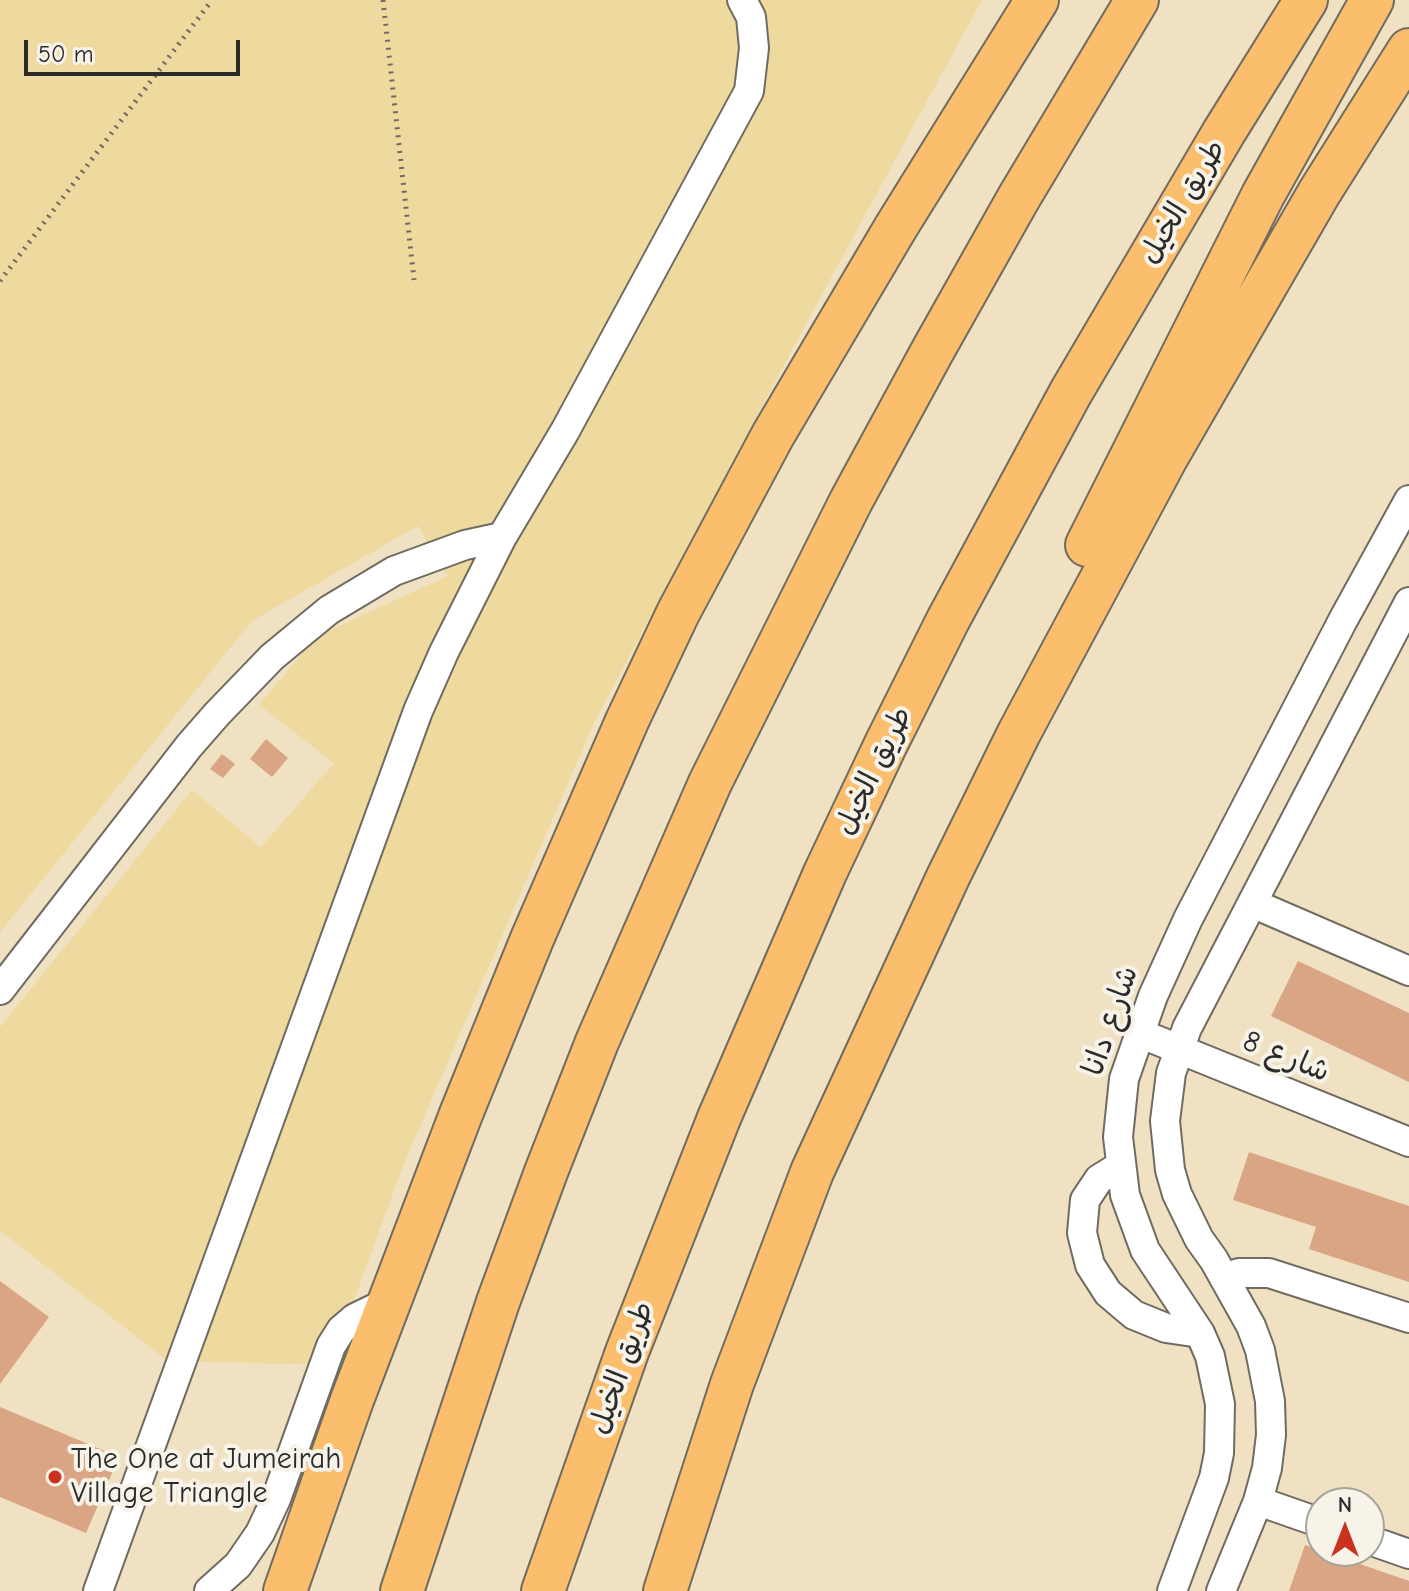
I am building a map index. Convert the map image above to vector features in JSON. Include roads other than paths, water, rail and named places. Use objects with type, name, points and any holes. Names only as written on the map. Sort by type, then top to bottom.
[{"type":"highway","points":[[974,102],[977,65],[1005,0]]},
{"type":"highway","points":[[285,1591],[388,1302],[461,1114],[538,925],[627,721],[672,627],[773,435],[1037,0]]},
{"type":"highway","points":[[402,1591],[498,1302],[546,1172],[634,955],[710,783],[829,543],[933,350],[1018,199],[1137,0]]},
{"type":"highway","name":"طريق الخيل","points":[[543,1591],[627,1352],[701,1162],[819,888],[885,746],[948,620],[1071,392],[1224,132],[1306,0]]},
{"type":"highway","points":[[948,877],[964,808],[1003,710],[1269,184],[1372,0]]},
{"type":"highway","points":[[665,1591],[732,1384],[812,1172],[948,877],[1019,733],[1166,458],[1319,193],[1409,50]]},
{"type":"street","points":[[98,1591],[418,711],[502,537],[565,431],[749,91],[754,48],[751,17],[742,0]]},
{"type":"street","name":"شارع دانا","points":[[1172,1591],[1207,1501],[1219,1453],[1220,1404],[1210,1356],[1200,1333],[1145,1250],[1125,1195],[1120,1166],[1119,1108],[1124,1079],[1139,1033],[1188,919],[1288,724],[1409,500]]},
{"type":"street","points":[[0,990],[189,746],[272,657],[329,610],[394,571],[429,556],[502,537]]},
{"type":"street","points":[[1221,1591],[1258,1501],[1267,1468],[1271,1435],[1266,1375],[1251,1326],[1186,1217],[1170,1170],[1166,1097],[1178,1049],[1409,602]]},
{"type":"street","points":[[1252,903],[1409,971]]},
{"type":"street","name":"شارع 8","points":[[1139,1033],[1409,1142]]},
{"type":"street","points":[[1120,1166],[1099,1179],[1085,1200],[1082,1233],[1090,1265],[1108,1293],[1134,1315],[1166,1328],[1200,1333]]},
{"type":"street","points":[[1224,1278],[1239,1273],[1269,1273],[1409,1318]]},
{"type":"street","points":[[209,1591],[238,1565],[260,1533],[276,1499],[331,1346],[341,1330],[355,1318],[388,1302]]},
{"type":"street","points":[[1258,1501],[1305,1517]]},
{"type":"street","points":[[1385,1546],[1409,1554]]},
{"type":"place","name":"The One at Jumeirah Village Triangle","points":[[55,1477]]}]
